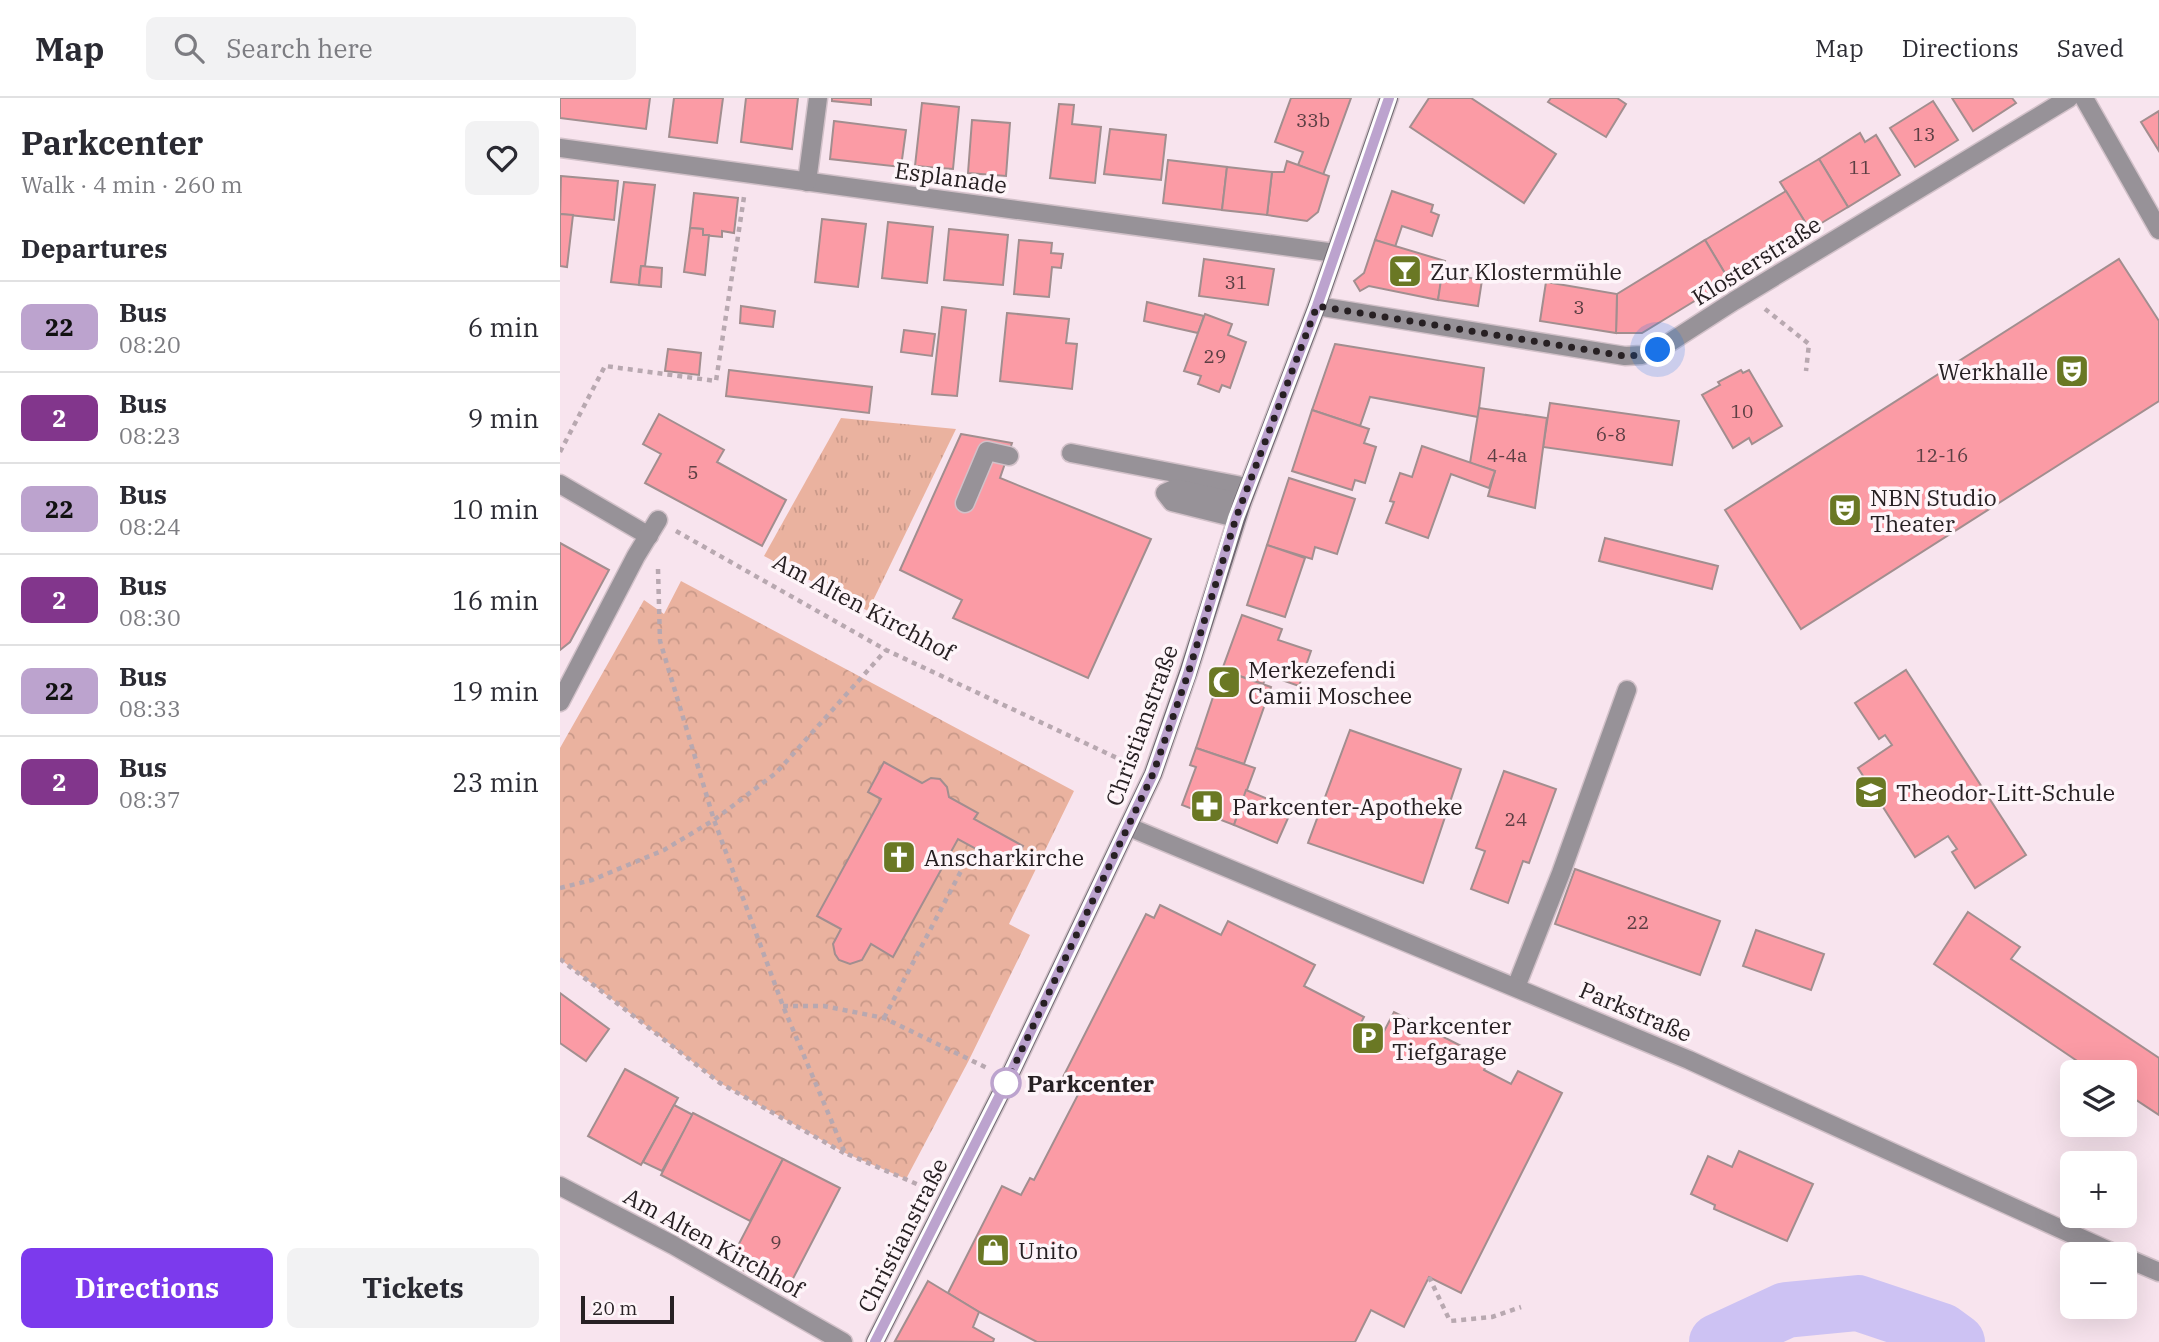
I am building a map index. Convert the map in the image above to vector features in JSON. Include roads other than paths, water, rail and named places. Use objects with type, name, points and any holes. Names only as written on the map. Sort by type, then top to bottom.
[{"type":"street","points":[[807,182],[818,98]]},
{"type":"street","name":"Christianstraße","points":[[875,1342],[1008,1079],[1153,774],[1242,503],[1317,306],[1389,98]]},
{"type":"street","name":"Klosterstraße","points":[[1317,306],[1625,356],[1642,355],[1658,350],[2070,98]]},
{"type":"street","points":[[2084,98],[2159,230]]},
{"type":"street","name":"Esplanade","points":[[560,148],[1335,253]]},
{"type":"street","points":[[965,503],[988,451],[1009,456]]},
{"type":"street","points":[[1071,453],[1242,503]]},
{"type":"street","points":[[560,484],[653,528],[560,702]]},
{"type":"street","points":[[1516,987],[1627,690]]},
{"type":"street","name":"Parkstraße","points":[[1129,827],[1689,1060],[2089,1242]]},
{"type":"street","name":"Am Alten Kirchhof","points":[[560,1186],[673,1245],[843,1342]]},
{"type":"street","points":[[2137,1263],[2159,1272]]},
{"type":"waterway","points":[[1717,1342],[1786,1310],[1858,1303],[1942,1331],[1957,1342]]},
{"type":"place","name":"Zur Klostermühle","points":[[1405,271]]},
{"type":"place","name":"Werkhalle","points":[[2072,371]]},
{"type":"place","name":"NBN Studio Theater","points":[[1845,510]]},
{"type":"place","name":"Merkezefendi Camii Moschee","points":[[1224,682]]},
{"type":"place","name":"Theodor-Litt-Schule","points":[[1871,792]]},
{"type":"place","name":"Parkcenter-Apotheke","points":[[1207,806]]},
{"type":"place","name":"Anscharkirche","points":[[899,857]]},
{"type":"place","name":"Parkcenter Tiefgarage","points":[[1368,1038]]},
{"type":"place","name":"Parkcenter","points":[[1006,1083]]},
{"type":"place","name":"Unito","points":[[993,1250]]}]
